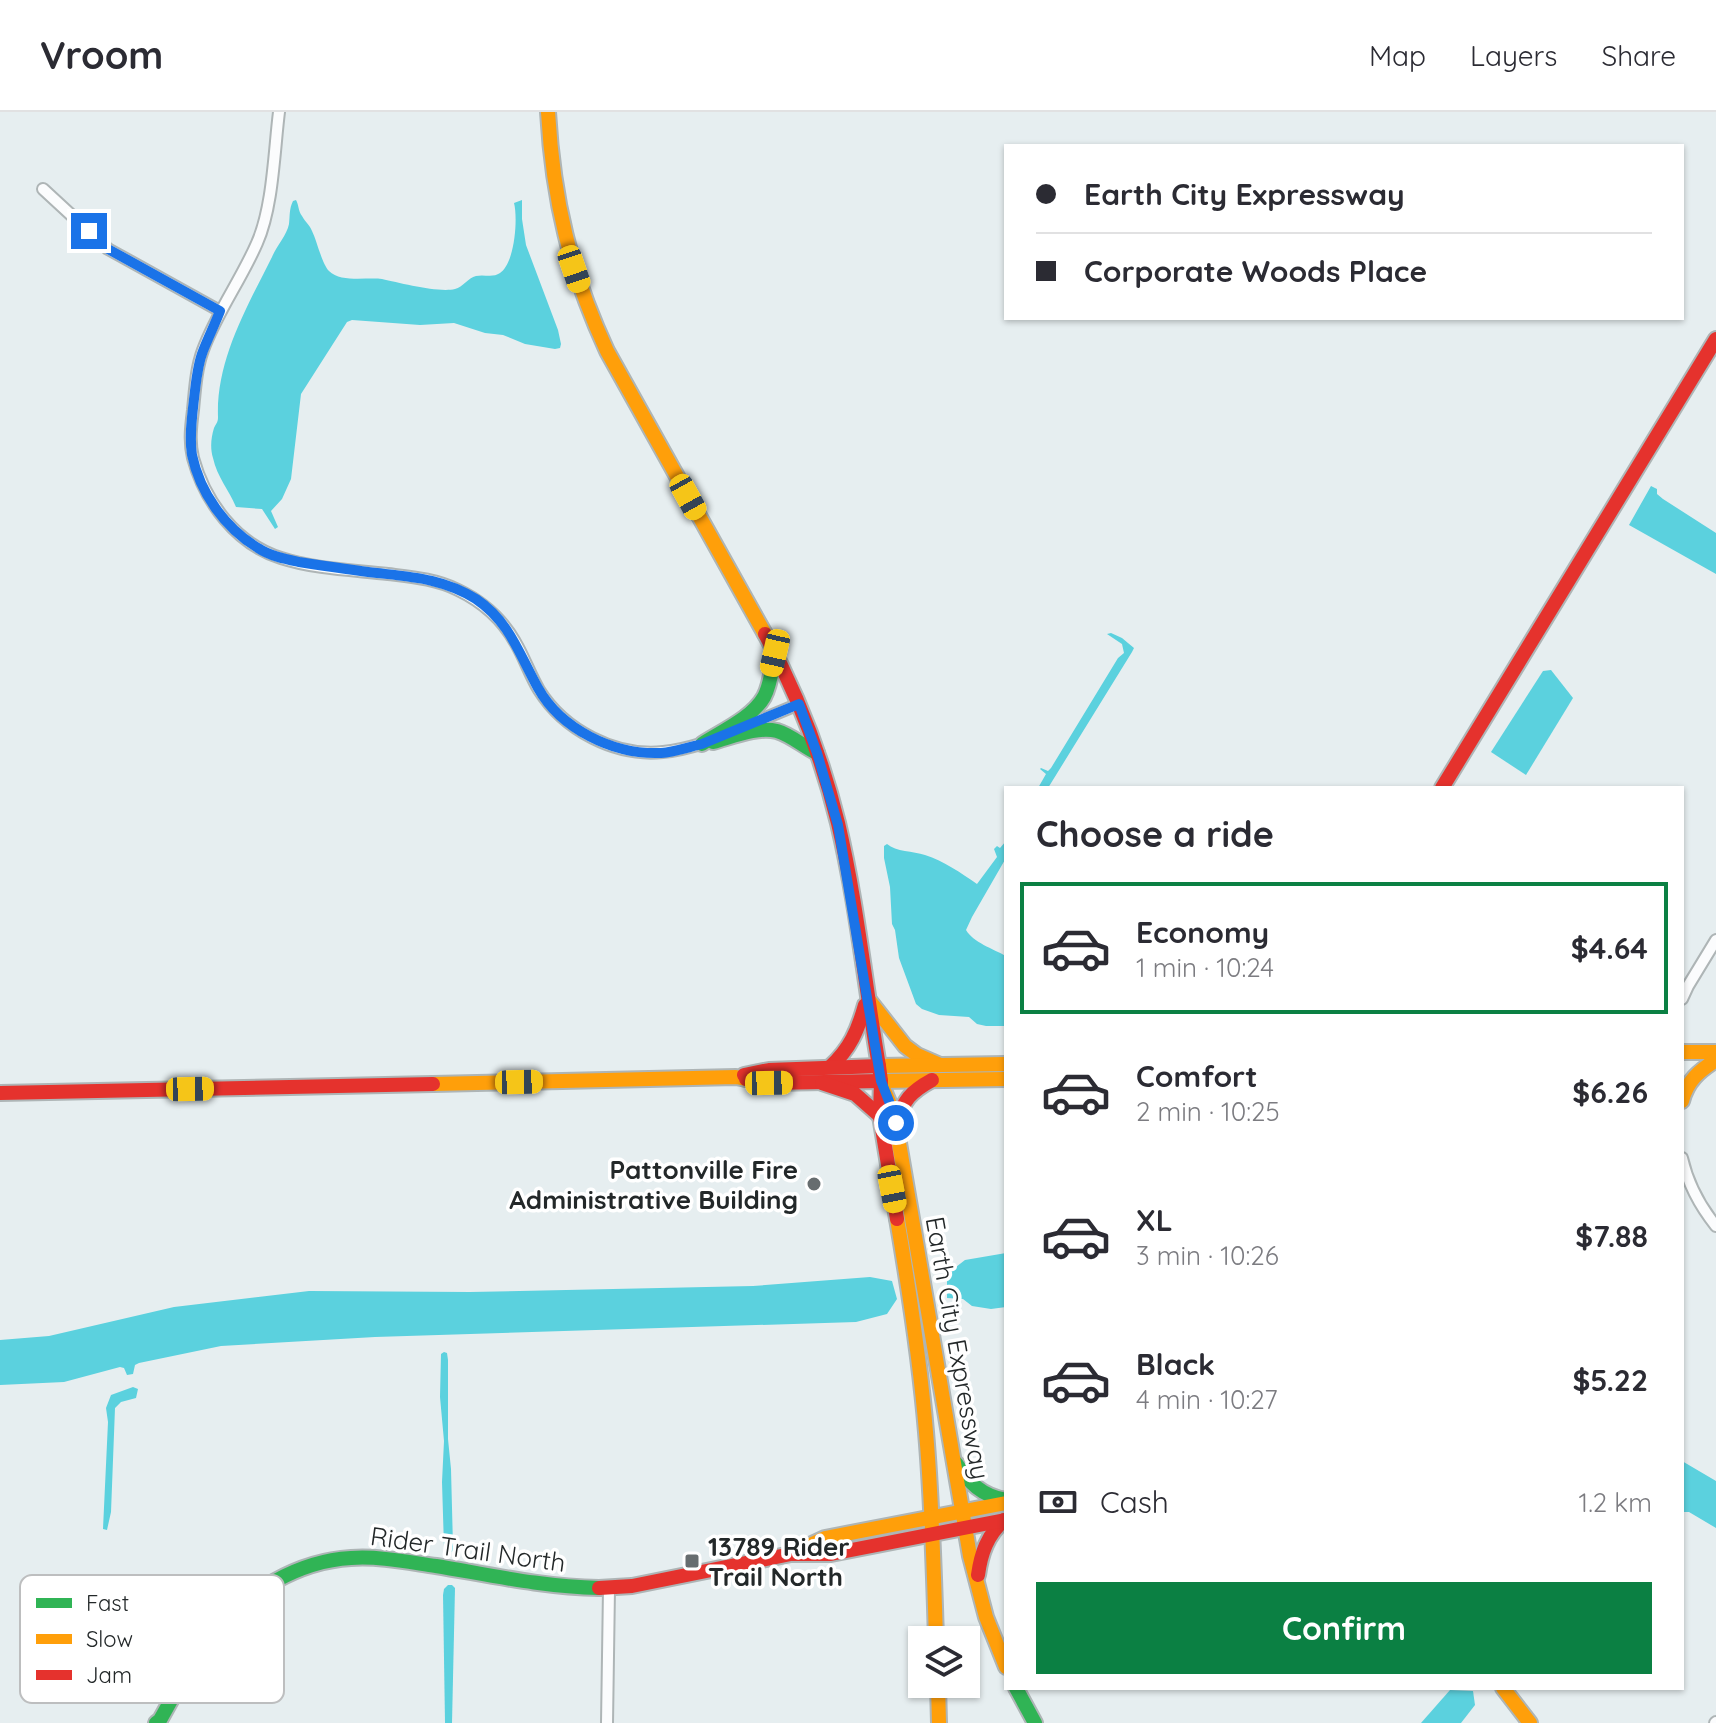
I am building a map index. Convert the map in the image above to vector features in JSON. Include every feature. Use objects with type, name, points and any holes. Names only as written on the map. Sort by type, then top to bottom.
[{"type":"main road","name":"Earth City Expressway","points":[[548,112],[554,189],[564,238],[587,308],[607,351],[775,653],[817,753],[838,825],[880,1074],[896,1123],[964,1528],[986,1617],[1004,1662]]},
{"type":"main road","points":[[1443,786],[1716,339]]},
{"type":"main road","points":[[702,744],[754,711],[763,700],[775,653]]},
{"type":"main road","points":[[702,744],[759,730],[774,730],[817,753]]},
{"type":"main road","points":[[867,998],[905,1046],[940,1065]]},
{"type":"main road","points":[[830,1067],[853,1042],[867,998]]},
{"type":"main road","points":[[1684,1052],[1716,1052]]},
{"type":"main road","points":[[1684,1092],[1689,1081],[1716,1060]]},
{"type":"main road","points":[[736,1077],[769,1083],[822,1083],[940,1065],[1004,1064]]},
{"type":"main road","points":[[0,1093],[736,1077],[769,1070],[830,1067],[932,1080],[1004,1079]]},
{"type":"main road","name":"Earth City Expressway","points":[[880,1074],[880,1116],[917,1346],[926,1425],[936,1626]]},
{"type":"main road","points":[[896,1123],[907,1096],[932,1080]]},
{"type":"main road","points":[[822,1083],[854,1092],[880,1116]]},
{"type":"main road","points":[[952,1456],[978,1491],[1004,1501]]},
{"type":"main road","name":"Rider Trail North","points":[[791,1554],[825,1538],[1004,1502]]},
{"type":"main road","name":"Rider Trail North","points":[[284,1577],[310,1566],[351,1558],[387,1560],[572,1588],[609,1589],[791,1554],[831,1554],[1004,1520]]},
{"type":"main road","points":[[977,1586],[983,1546],[992,1531],[1004,1521]]},
{"type":"main road","points":[[1017,1690],[1035,1723]]},
{"type":"main road","points":[[1505,1690],[1530,1723]]},
{"type":"main road","points":[[938,1698],[939,1723]]},
{"type":"main road","name":"Rider Trail North","points":[[158,1722],[170,1703]]},
{"type":"street","points":[[279,112],[264,223],[220,311],[202,352],[197,375],[192,455],[213,506],[235,530],[259,549],[279,558],[433,580],[477,600],[498,619],[515,641],[547,702],[580,731],[603,743],[661,753],[702,744],[799,704]]},
{"type":"street","points":[[43,189],[108,249],[220,311]]},
{"type":"street","points":[[1684,995],[1716,940]]},
{"type":"street","points":[[1684,1165],[1698,1202],[1716,1226]]},
{"type":"street","points":[[607,1723],[609,1589]]},
{"type":"water","points":[[296,200],[324,263],[334,275],[448,290],[458,288],[476,276],[491,276],[505,268],[514,240],[514,203],[522,200],[526,245],[561,344],[560,348],[555,349],[525,344],[454,323],[347,322],[301,394],[291,479],[282,499],[271,511],[278,527],[275,529],[262,509],[236,507],[217,471],[211,443],[218,420],[222,375],[235,334],[286,232],[291,207]]},
{"type":"water","points":[[1651,486],[1663,499],[1716,533],[1716,574],[1629,525]]},
{"type":"water","points":[[1107,634],[1122,638],[1134,648],[1049,786],[1039,786],[1046,774],[1040,769],[1048,771],[1051,768],[1124,653],[1122,644]]},
{"type":"water","points":[[1551,670],[1573,698],[1526,775],[1491,752],[1543,671]]},
{"type":"water","points":[[1004,843],[1004,861],[966,930],[978,942],[1004,955],[1004,1026],[986,1026],[977,1024],[969,1017],[939,1015],[922,1009],[916,1004],[899,958],[892,924],[884,846],[887,844],[932,858],[977,884],[997,857],[994,849],[997,846],[1000,848]]},
{"type":"water","points":[[1004,1253],[1004,1307],[972,1306],[963,1299],[947,1298],[947,1274],[965,1260]]},
{"type":"water","points":[[870,1277],[892,1281],[897,1299],[887,1314],[856,1322],[375,1337],[221,1346],[139,1363],[135,1365],[133,1374],[127,1375],[120,1367],[64,1382],[0,1385],[0,1340],[49,1336],[174,1307],[309,1291],[470,1292],[753,1286]]},
{"type":"water","points":[[444,1352],[448,1360],[453,1546],[450,1553],[444,1547],[442,1482],[444,1441],[440,1397],[441,1354]]},
{"type":"water","points":[[133,1387],[138,1389],[136,1398],[121,1402],[115,1408],[111,1512],[107,1530],[103,1529],[106,1408],[111,1395]]},
{"type":"water","points":[[1684,1462],[1716,1481],[1716,1528],[1684,1512]]},
{"type":"water","points":[[448,1585],[455,1588],[452,1723],[445,1723],[443,1595]]},
{"type":"water","points":[[1450,1690],[1473,1691],[1475,1705],[1461,1723],[1421,1723]]},
{"type":"traffic: fast","points":[[702,744],[759,705],[768,687],[775,653]]},
{"type":"traffic: fast","points":[[713,742],[769,730],[787,735],[817,753]]},
{"type":"traffic: fast","points":[[956,1463],[977,1488],[1004,1499]]},
{"type":"traffic: fast","points":[[284,1576],[331,1560],[383,1559],[537,1583],[599,1588]]},
{"type":"traffic: fast","points":[[1017,1690],[1035,1723]]},
{"type":"traffic: fast","points":[[156,1723],[170,1703]]},
{"type":"traffic: slow","points":[[548,112],[559,205],[573,263],[594,321],[607,351],[765,634]]},
{"type":"traffic: slow","points":[[869,1000],[905,1046],[940,1065]]},
{"type":"traffic: slow","points":[[1684,1052],[1716,1052]]},
{"type":"traffic: slow","points":[[1684,1096],[1694,1077],[1716,1060]]},
{"type":"traffic: slow","points":[[879,1066],[1004,1064]]},
{"type":"traffic: slow","points":[[433,1084],[746,1079]]},
{"type":"traffic: slow","points":[[881,1081],[1004,1079]]},
{"type":"traffic: slow","points":[[883,1088],[894,1114],[970,1556],[986,1617],[1004,1662]]},
{"type":"traffic: slow","points":[[897,1219],[924,1405],[935,1626]]},
{"type":"traffic: slow","points":[[795,1552],[825,1538],[1004,1503]]},
{"type":"traffic: slow","points":[[1505,1690],[1530,1723]]},
{"type":"traffic: slow","points":[[938,1698],[939,1723]]},
{"type":"traffic: jam","points":[[1443,786],[1716,339]]},
{"type":"traffic: jam","points":[[765,634],[808,726],[845,853],[879,1066],[880,1116],[897,1219]]},
{"type":"traffic: jam","points":[[830,1067],[852,1039],[865,1005]]},
{"type":"traffic: jam","points":[[744,1075],[769,1070],[879,1066]]},
{"type":"traffic: jam","points":[[746,1079],[769,1083],[881,1081]]},
{"type":"traffic: jam","points":[[896,1123],[909,1097],[932,1080]]},
{"type":"traffic: jam","points":[[822,1083],[855,1094],[880,1116]]},
{"type":"traffic: jam","points":[[0,1093],[433,1084]]},
{"type":"traffic: jam","points":[[599,1588],[632,1586],[791,1554],[831,1554],[1004,1520]]},
{"type":"traffic: jam","points":[[978,1575],[986,1545],[1004,1520]]},
{"type":"place","name":"Pattonville Fire Administrative Building","points":[[814,1184]]},
{"type":"place","name":"13789 Rider Trail North","points":[[692,1561]]},
{"type":"route","points":[[89,231],[108,249],[220,311],[202,352],[197,375],[191,425],[192,455],[213,506],[235,530],[259,549],[299,562],[433,580],[477,600],[498,619],[515,641],[547,702],[580,731],[603,743],[643,752],[675,751],[702,744],[799,704],[838,825],[881,1081],[896,1123]]}]
